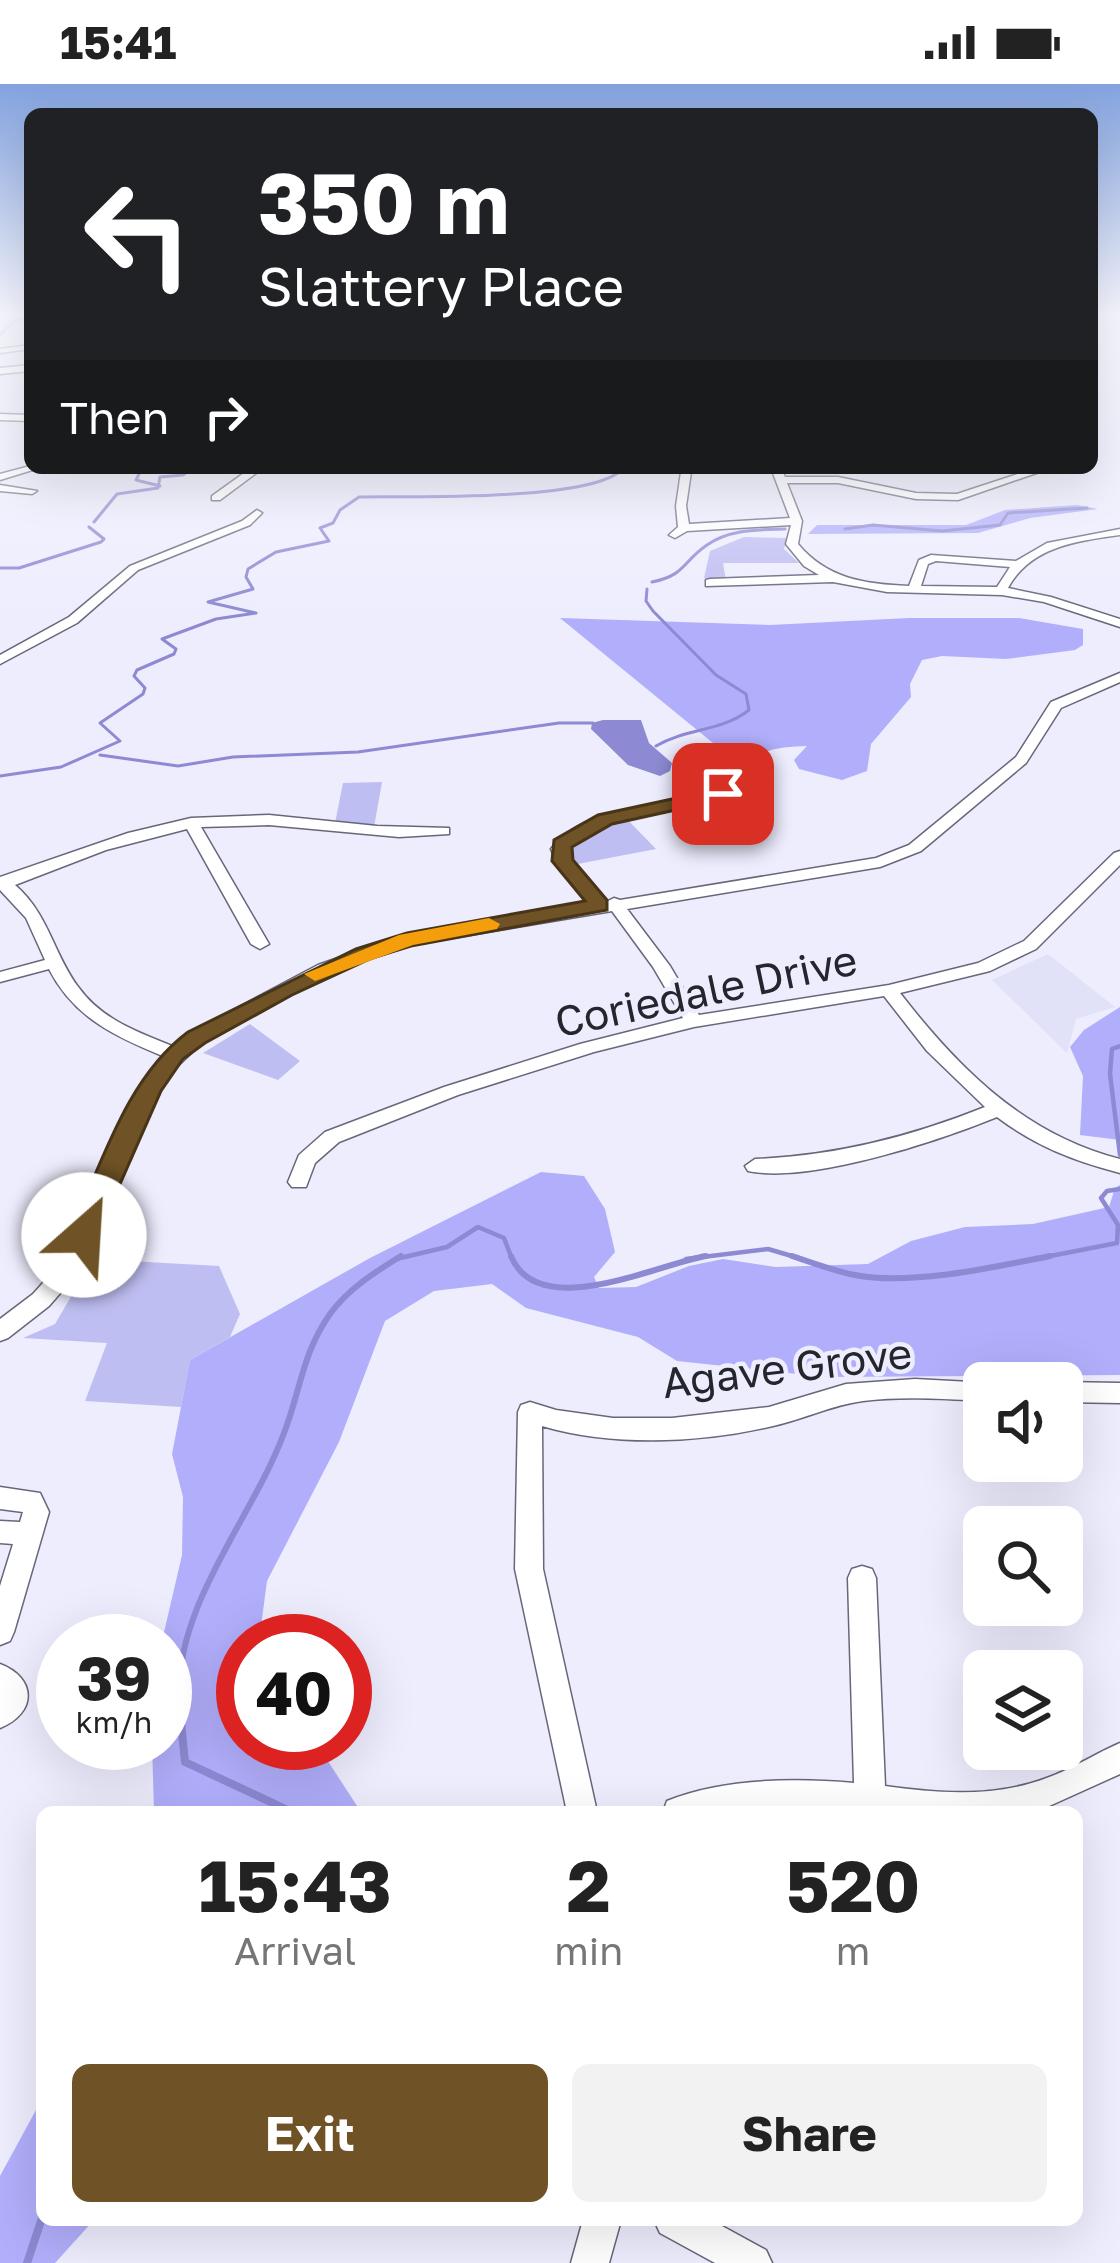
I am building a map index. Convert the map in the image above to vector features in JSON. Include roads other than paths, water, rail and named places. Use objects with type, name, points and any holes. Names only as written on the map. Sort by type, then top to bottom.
[{"type":"street","points":[[0,464],[17,471]]},
{"type":"street","points":[[0,477],[24,470]]},
{"type":"street","points":[[216,498],[250,474]]},
{"type":"street","points":[[686,474],[680,532],[797,521]]},
{"type":"street","points":[[836,578],[800,559],[792,544],[797,521],[779,474],[916,496],[958,497],[1028,474]]},
{"type":"street","points":[[0,488],[32,491]]},
{"type":"street","points":[[0,660],[73,620],[134,568],[246,523],[257,513]]},
{"type":"street","points":[[1001,590],[1021,565],[1055,543],[1120,532]]},
{"type":"street","points":[[914,590],[923,562],[935,556],[1021,565]]},
{"type":"street","points":[[710,584],[800,584],[836,578],[914,590],[1001,590],[1120,622]]},
{"type":"street","points":[[0,1332],[41,1300],[68,1268],[149,1090],[175,1054],[246,1009],[364,953],[407,940],[880,862],[915,848],[1021,760],[1056,705],[1120,677]]},
{"type":"street","points":[[694,1021],[662,966],[563,861],[561,844],[605,819],[692,804],[755,784]]},
{"type":"street","points":[[692,804],[706,819]]},
{"type":"street","points":[[175,1054],[105,1025],[69,988],[32,910],[2,883],[110,840],[191,823],[271,820],[374,833],[443,831]]},
{"type":"street","points":[[191,823],[260,944]]},
{"type":"street","name":"Coriedale Drive","points":[[299,1182],[306,1160],[332,1137],[586,1048],[694,1021],[890,990],[983,968],[1030,945],[1120,856]]},
{"type":"street","points":[[0,977],[56,962]]},
{"type":"street","points":[[890,990],[929,1043],[1047,1141],[1120,1166]]},
{"type":"street","points":[[755,1166],[788,1166],[898,1142],[955,1127],[1003,1107]]},
{"type":"street","name":"Agave Grove","points":[[581,1806],[529,1569],[530,1412],[566,1425],[660,1425],[761,1419],[847,1394],[963,1391]]},
{"type":"street","points":[[1083,1392],[1120,1393]]},
{"type":"street","points":[[0,1498],[32,1501],[36,1512],[0,1632]]},
{"type":"street","points":[[0,1532],[30,1534]]},
{"type":"street","points":[[862,1578],[870,1800]]},
{"type":"street","points":[[0,1677],[13,1686],[12,1702],[0,1714]]},
{"type":"street","points":[[997,1806],[1042,1796],[1120,1758]]},
{"type":"street","points":[[704,1806],[746,1796],[870,1800],[904,1806]]},
{"type":"street","points":[[590,2263],[600,2226]]},
{"type":"street","points":[[684,2226],[753,2263]]},
{"type":"waterway","points":[[139,474],[136,480],[158,486]]},
{"type":"waterway","points":[[158,486],[160,477],[184,474]]},
{"type":"waterway","points":[[0,776],[61,767],[120,741],[100,723],[143,694],[145,688],[134,676],[137,670],[174,654],[176,649],[162,639],[216,619],[256,613],[208,602],[253,589],[246,577],[248,569],[276,552],[329,541],[320,528],[333,523],[340,510],[359,497],[541,492],[578,487],[614,474]]},
{"type":"waterway","points":[[94,522],[117,494],[158,486]]},
{"type":"waterway","points":[[845,529],[873,525],[942,531],[1000,525],[1008,513],[1087,508]]},
{"type":"waterway","points":[[0,568],[19,568],[101,542],[104,539],[89,527]]},
{"type":"waterway","points":[[652,582],[678,572],[699,551],[725,536],[785,529]]},
{"type":"waterway","points":[[647,589],[646,601],[653,611],[716,675],[746,694],[749,710],[656,746]]},
{"type":"waterway","points":[[100,755],[178,766],[233,757],[358,752],[559,723],[593,723]]},
{"type":"waterway","points":[[1120,1046],[1112,1049],[1110,1074],[1120,1155]]},
{"type":"waterway","points":[[1035,1259],[1117,1243],[1118,1225],[1101,1198],[1107,1191],[1120,1189]]},
{"type":"waterway","points":[[397,1259],[447,1247],[478,1227],[504,1238],[512,1259]]},
{"type":"waterway","points":[[702,1257],[768,1249],[794,1256]]},
{"type":"waterway","points":[[397,1259],[401,1256]]},
{"type":"waterway","points":[[511,1256],[525,1276],[572,1288],[702,1257]]},
{"type":"waterway","points":[[794,1256],[802,1259]]},
{"type":"waterway","points":[[794,1256],[855,1275],[901,1278],[953,1274],[1050,1256]]},
{"type":"waterway","points":[[686,1259],[702,1257]]},
{"type":"waterway","points":[[192,1622],[271,1465],[321,1329],[354,1289],[397,1259]]},
{"type":"waterway","points":[[192,1765],[279,1806]]},
{"type":"waterway","points":[[27,2263],[39,2226]]}]
